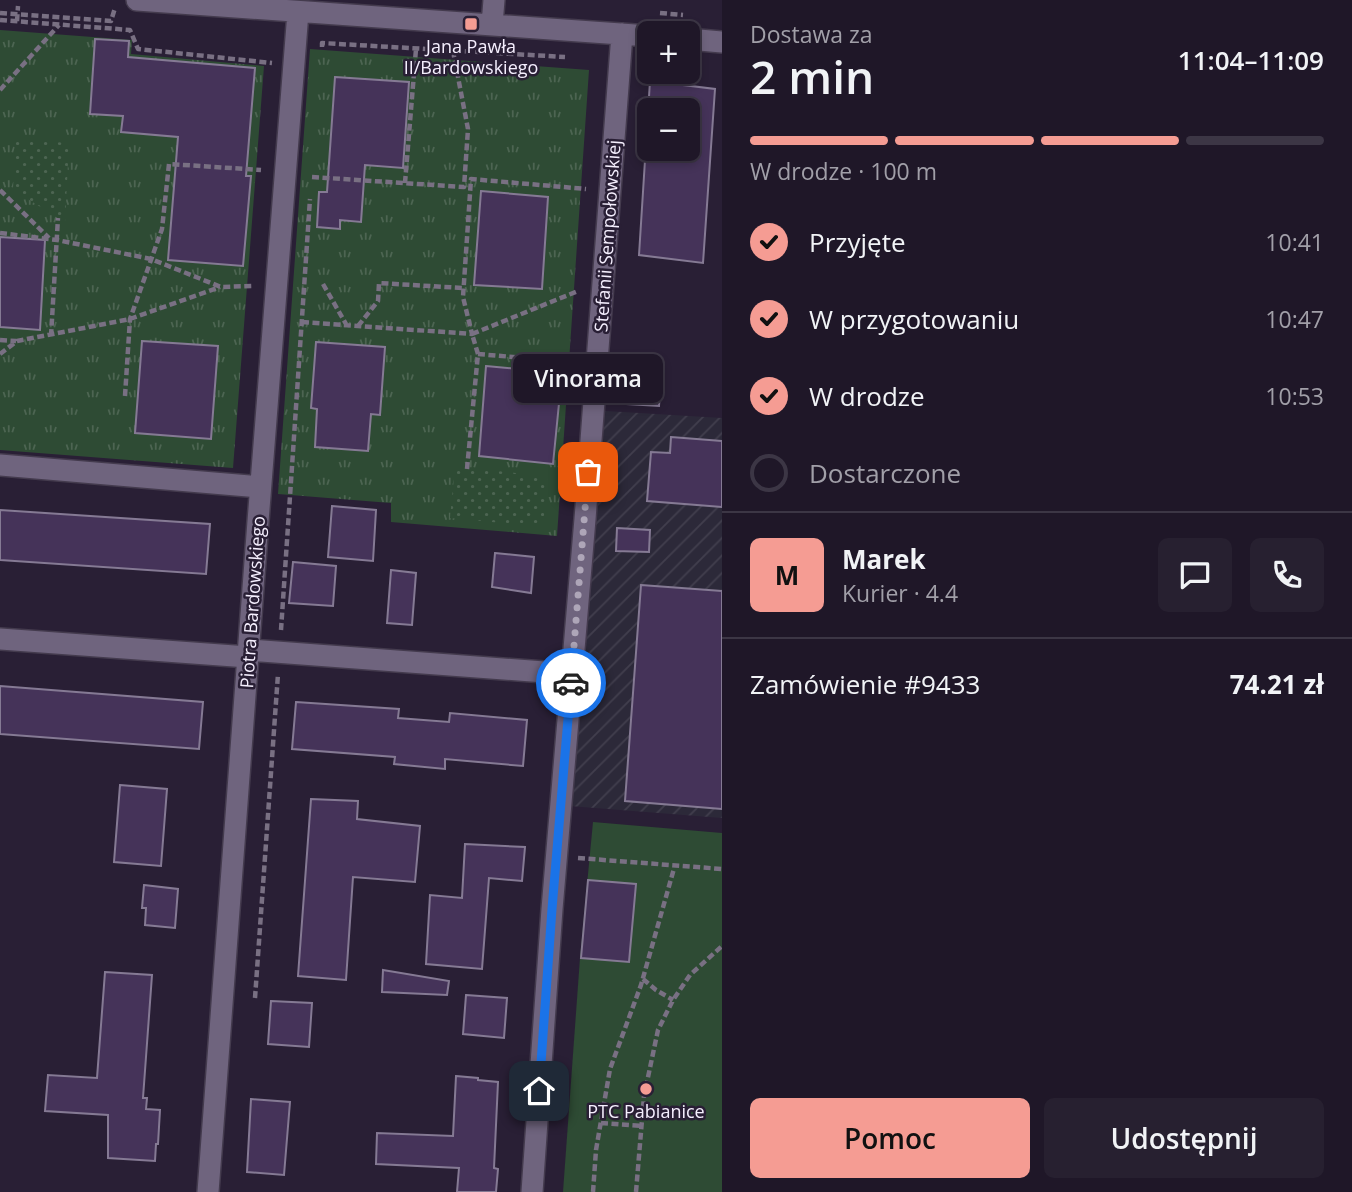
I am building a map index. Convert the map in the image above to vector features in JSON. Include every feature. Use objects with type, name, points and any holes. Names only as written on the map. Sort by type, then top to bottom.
[{"type":"street","points":[[137,0],[637,35]]},
{"type":"street","points":[[492,25],[494,0]]},
{"type":"street","name":"Piotra Bardowskiego","points":[[208,1192],[298,12]]},
{"type":"street","name":"Stefanii Sempołowskiej","points":[[532,1192],[556,856],[622,34]]},
{"type":"street","points":[[700,40],[722,42]]},
{"type":"street","points":[[0,465],[260,487]]},
{"type":"street","points":[[0,639],[249,654],[279,652],[571,674]]},
{"type":"path","points":[[17,18],[18,6]]},
{"type":"path","points":[[0,20],[17,18],[111,21],[114,10]]},
{"type":"path","points":[[0,13],[60,24],[130,30],[138,50],[268,63]]},
{"type":"path","points":[[0,90],[60,24]]},
{"type":"path","points":[[321,56],[322,43],[575,58]]},
{"type":"path","points":[[405,183],[416,49]]},
{"type":"path","points":[[453,51],[468,129],[463,297],[478,354],[467,469]]},
{"type":"path","points":[[260,183],[261,161]]},
{"type":"path","points":[[125,397],[130,319],[162,229],[169,164],[261,170]]},
{"type":"path","points":[[468,179],[586,190],[587,176]]},
{"type":"path","points":[[255,998],[312,177],[464,187],[468,179]]},
{"type":"path","points":[[0,190],[50,239]]},
{"type":"path","points":[[51,336],[58,218]]},
{"type":"path","points":[[0,233],[57,240],[151,259],[221,287]]},
{"type":"path","points":[[358,326],[378,301],[379,283],[463,288]]},
{"type":"path","points":[[323,284],[347,325]]},
{"type":"path","points":[[0,340],[17,341],[51,336],[130,319],[221,287],[253,286]]},
{"type":"path","points":[[302,322],[472,334],[578,291],[577,303]]},
{"type":"path","points":[[0,354],[17,341]]},
{"type":"path","points":[[478,354],[572,362],[573,350]]},
{"type":"path","points":[[556,856],[722,869]]},
{"type":"path","points":[[593,1192],[596,1150],[610,1069],[642,979],[675,865]]},
{"type":"path","points":[[636,1192],[644,1096],[658,1030],[673,1000],[690,975],[722,946]]},
{"type":"path","points":[[642,979],[673,1000]]},
{"type":"path","points":[[601,1123],[642,1126]]},
{"type":"shaded area","points":[[590,410],[722,418],[722,818],[557,805]]},
{"type":"green space","points":[[0,30],[132,40],[131,54],[264,66],[233,468],[0,450]]},
{"type":"green space","points":[[310,49],[589,70],[557,536],[391,522],[391,503],[278,494]]},
{"type":"green space","points":[[15,139],[69,143],[65,222],[13,190]]},
{"type":"green space","points":[[455,467],[548,476],[543,527],[450,518]]},
{"type":"green space","name":"PTC Pabianice","points":[[593,822],[722,833],[722,1192],[563,1192]]},
{"type":"building","points":[[95,39],[129,41],[128,57],[255,68],[246,176],[251,176],[243,266],[168,260],[178,137],[121,132],[123,116],[90,114]]},
{"type":"building","points":[[335,77],[409,82],[403,168],[365,165],[361,222],[340,220],[340,229],[317,227],[319,192],[327,192]]},
{"type":"building","points":[[650,84],[715,89],[703,263],[639,255],[645,161],[700,161],[700,98],[649,98]]},
{"type":"building","points":[[481,191],[548,197],[542,289],[474,285]]},
{"type":"building","points":[[0,237],[45,240],[40,330],[0,327]]},
{"type":"building","points":[[142,341],[218,346],[211,439],[135,433]]},
{"type":"building","points":[[316,342],[385,347],[380,415],[371,414],[368,451],[315,447],[317,409],[311,408]]},
{"type":"building","points":[[486,366],[562,373],[553,464],[479,456]]},
{"type":"building","points":[[629,377],[661,380],[659,406],[627,404]]},
{"type":"building","points":[[671,437],[722,441],[722,507],[647,501],[651,452],[670,453]]},
{"type":"building","points":[[332,506],[376,510],[373,561],[328,557]]},
{"type":"building","points":[[0,510],[210,524],[206,574],[0,560]]},
{"type":"building","points":[[617,528],[650,530],[649,552],[616,551]]},
{"type":"building","points":[[495,553],[534,557],[531,593],[492,587]]},
{"type":"building","points":[[293,562],[336,566],[333,606],[289,603]]},
{"type":"building","points":[[391,570],[416,573],[412,625],[387,623]]},
{"type":"building","points":[[641,585],[722,591],[722,809],[625,801]]},
{"type":"building","points":[[0,686],[203,702],[199,749],[0,734]]},
{"type":"building","points":[[296,702],[399,709],[398,718],[449,722],[450,713],[527,720],[523,766],[445,759],[445,769],[394,764],[395,757],[292,749]]},
{"type":"building","points":[[120,785],[167,789],[161,866],[114,862]]},
{"type":"building","points":[[311,799],[358,801],[357,819],[420,826],[415,882],[353,877],[346,980],[298,976]]},
{"type":"building","points":[[465,844],[525,847],[522,881],[489,878],[482,969],[426,964],[430,895],[462,898]]},
{"type":"building","points":[[588,880],[636,884],[629,962],[581,958]]},
{"type":"building","points":[[144,885],[178,889],[175,928],[145,925],[146,908],[142,908]]},
{"type":"building","points":[[383,970],[449,981],[447,995],[382,992]]},
{"type":"building","points":[[105,972],[152,975],[143,1098],[147,1098],[146,1109],[160,1110],[155,1161],[108,1158],[108,1115],[45,1111],[48,1075],[97,1078]]},
{"type":"building","points":[[466,995],[507,998],[504,1038],[463,1034]]},
{"type":"building","points":[[271,1001],[312,1003],[309,1047],[268,1044]]},
{"type":"building","points":[[456,1076],[498,1082],[494,1168],[498,1169],[496,1192],[457,1192],[459,1168],[376,1164],[377,1133],[453,1136]]},
{"type":"building","points":[[251,1099],[290,1102],[284,1175],[247,1172]]},
{"type":"way so far","points":[[571,683],[588,472]]},
{"type":"place","name":"Jana Pawła II/Bardowskiego","points":[[471,24]]},
{"type":"place","name":"Vinorama","points":[[588,472]]},
{"type":"place","name":"PTC Pabianice","points":[[646,1089]]},
{"type":"route","points":[[539,1091],[571,683]]}]
